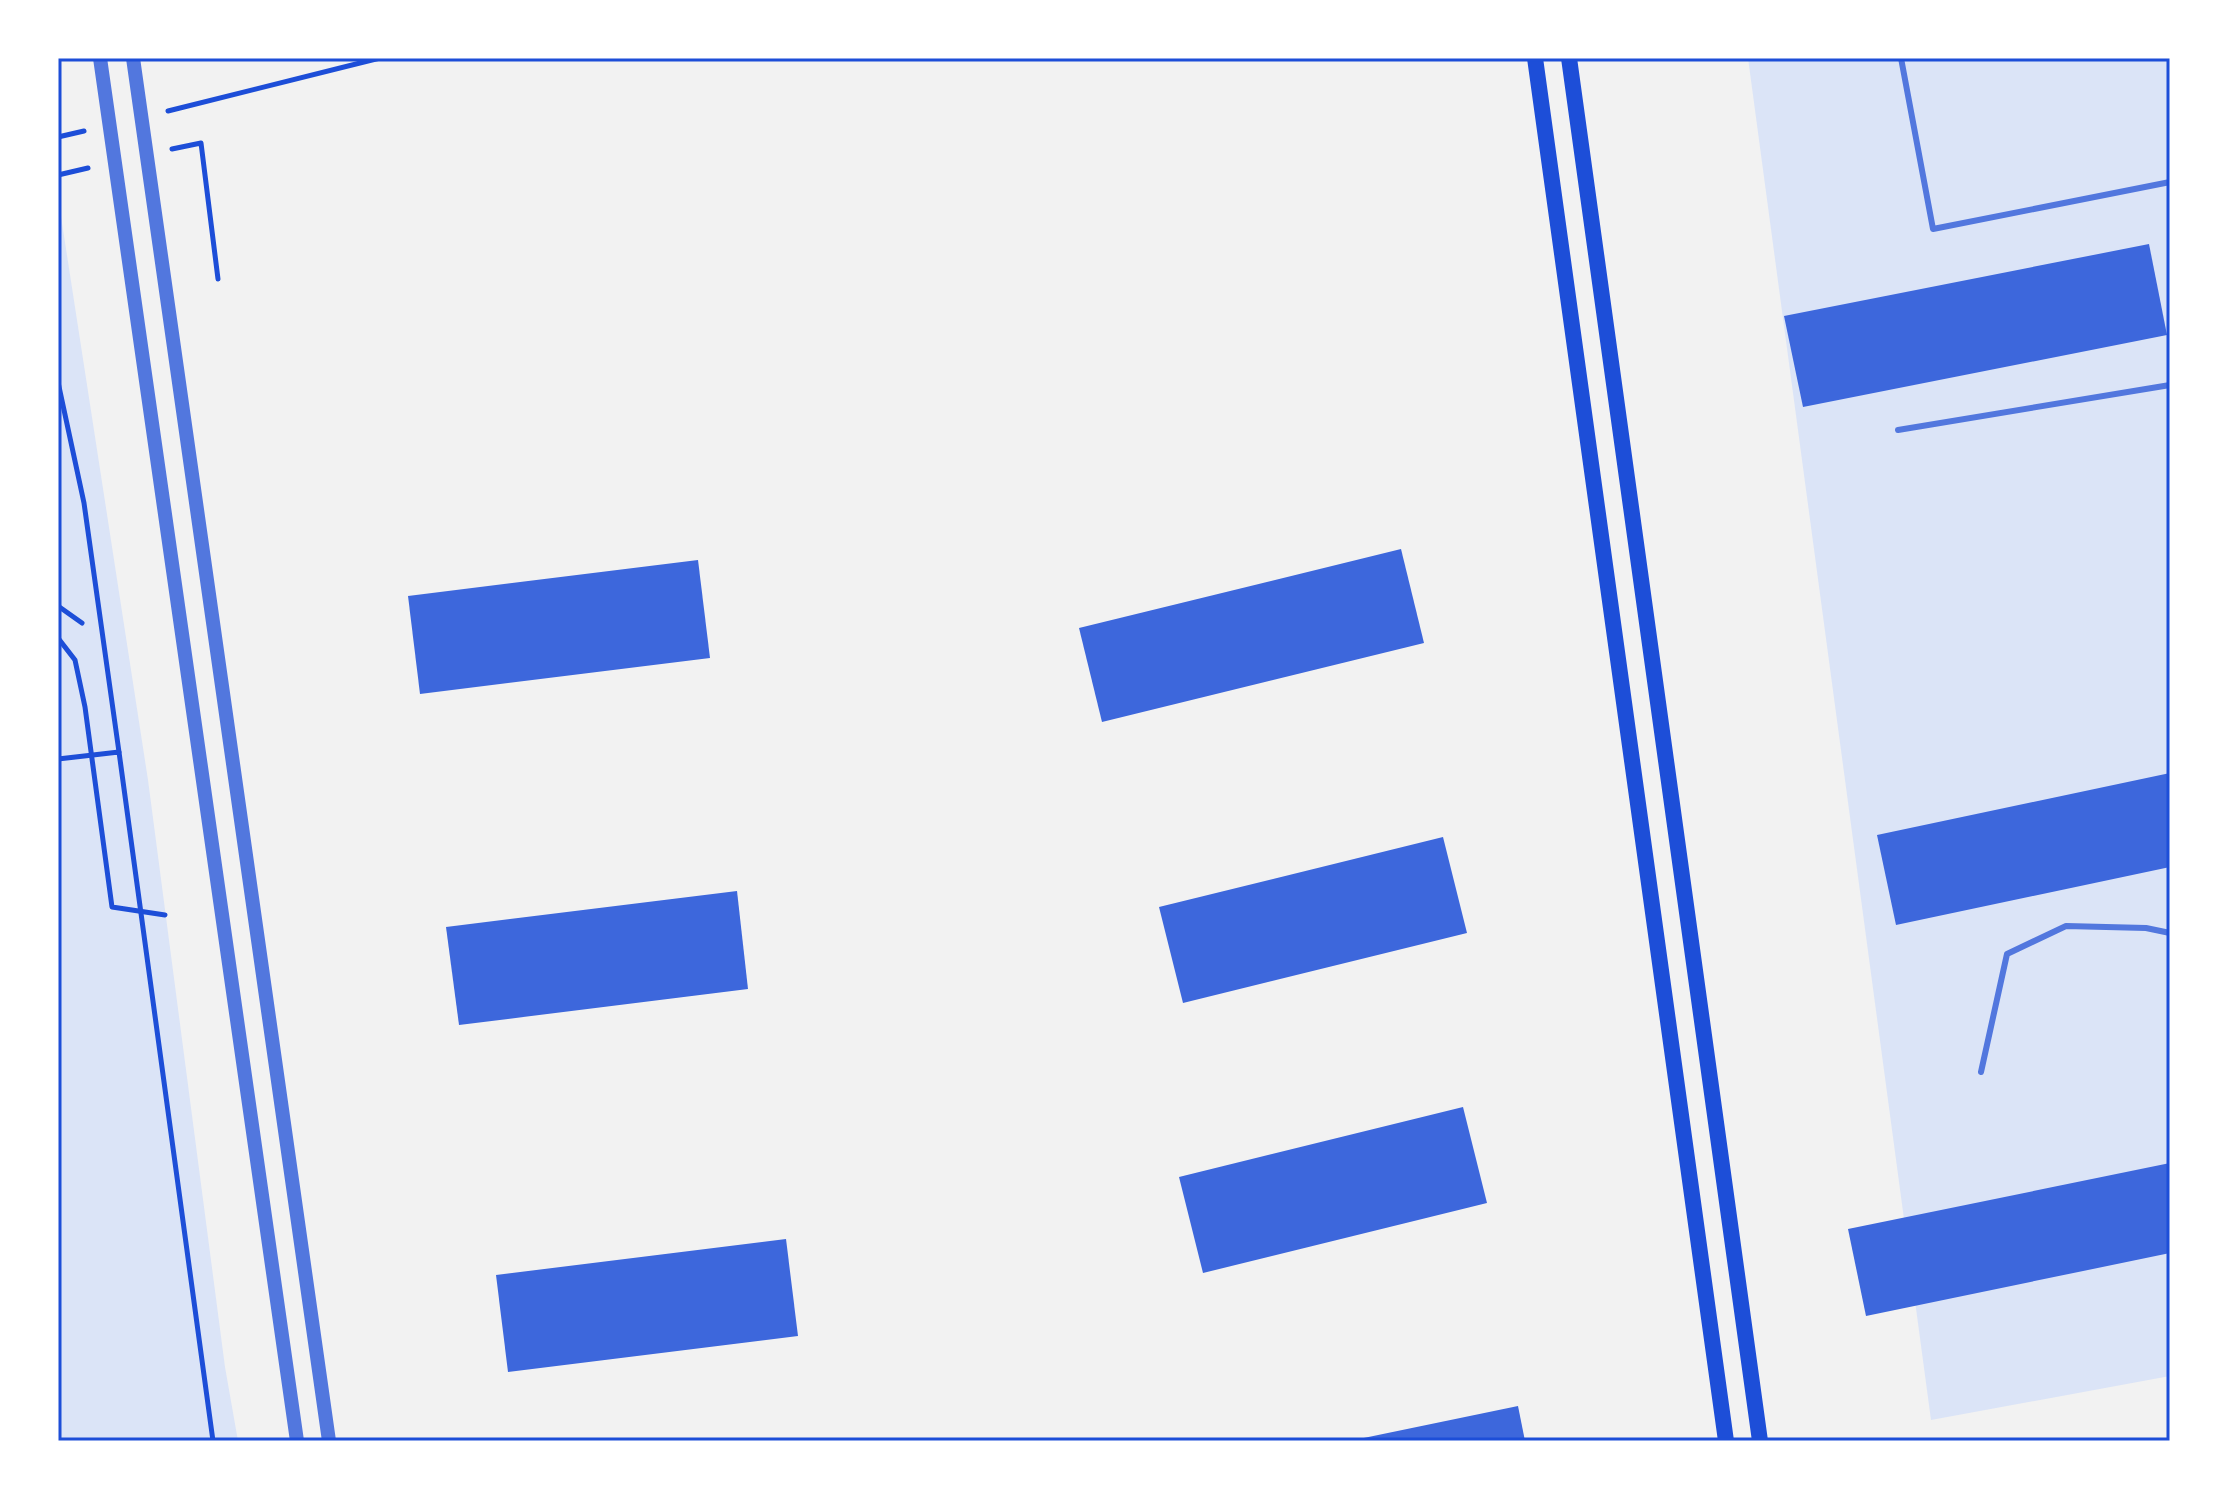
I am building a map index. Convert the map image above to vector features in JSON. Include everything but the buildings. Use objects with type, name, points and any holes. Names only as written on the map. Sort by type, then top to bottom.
[{"type":"main road","points":[[1535,58],[1726,1441]]},
{"type":"main road","points":[[1569,58],[1760,1441]]},
{"type":"street","points":[[100,58],[297,1441]]},
{"type":"street","points":[[133,58],[329,1441]]},
{"type":"lane","points":[[1901,58],[1933,229],[2170,182]]},
{"type":"lane","points":[[1898,430],[2170,385]]},
{"type":"lane","points":[[1981,1072],[2007,954],[2066,926],[2146,928],[2170,933]]},
{"type":"path","points":[[140,118],[380,58]]},
{"type":"path","points":[[58,137],[108,125]]},
{"type":"path","points":[[201,143],[218,279]]},
{"type":"path","points":[[58,382],[84,503],[213,1441]]},
{"type":"path","points":[[58,606],[82,623]]},
{"type":"path","points":[[58,638],[75,660],[91,743],[112,907],[165,915]]},
{"type":"path","points":[[58,759],[119,752]]},
{"type":"shaded area","points":[[1748,58],[2170,58],[2170,1376],[1931,1420]]},
{"type":"shaded area","points":[[58,197],[148,780],[225,1367],[238,1441],[58,1441]]}]
